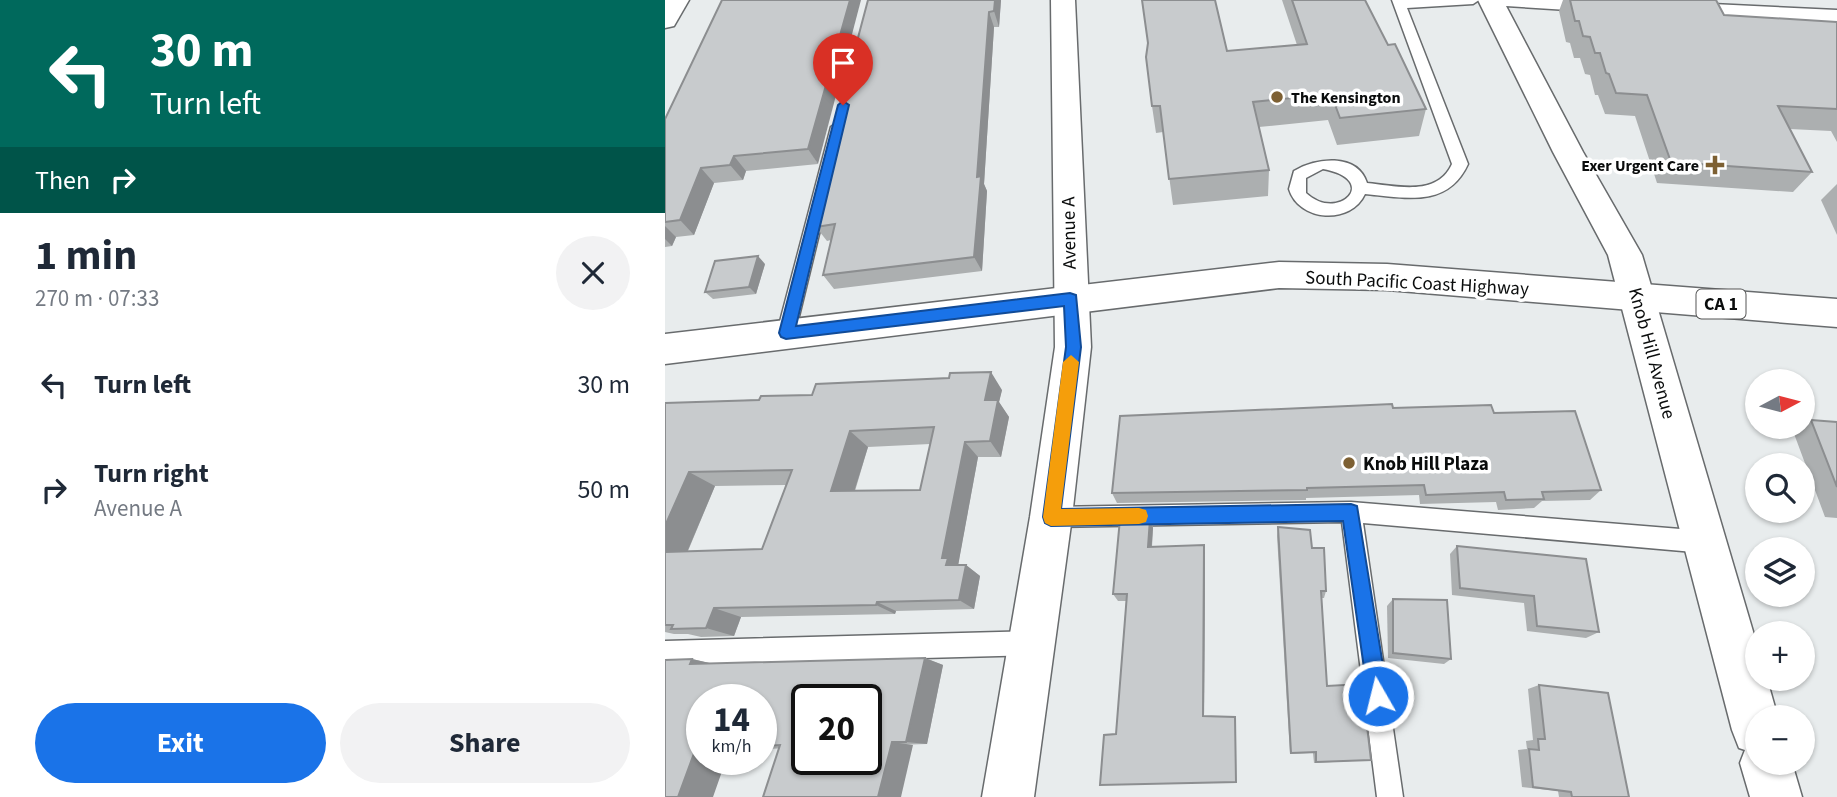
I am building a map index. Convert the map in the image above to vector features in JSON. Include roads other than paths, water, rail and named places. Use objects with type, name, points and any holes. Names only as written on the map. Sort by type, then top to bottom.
[{"type":"main road","points":[[665,21],[677,0]]},
{"type":"main road","name":"Avenue A","points":[[1008,797],[1051,517],[1073,347],[1063,0]]},
{"type":"main road","name":"Knob Hill Avenue","points":[[1490,0],[1568,152],[1626,255],[1750,705]]},
{"type":"main road","points":[[1509,0],[1837,17]]},
{"type":"main road","name":"South Pacific Coast Highway","points":[[665,349],[1279,275],[1387,277],[1837,313]]},
{"type":"main road","points":[[1770,775],[1776,797]]},
{"type":"lane","points":[[1361,188],[1423,192],[1447,186],[1458,174],[1460,164],[1399,2],[1473,0]]},
{"type":"lane","points":[[786,333],[840,118]]},
{"type":"lane","points":[[1051,517],[1351,512],[1705,542]]},
{"type":"lane","points":[[1351,512],[1390,797]]},
{"type":"lane","points":[[665,653],[1031,643]]},
{"type":"place","name":"The Kensington","points":[[1277,97]]},
{"type":"place","name":"Exer Urgent Care","points":[[1715,165]]},
{"type":"place","name":"Knob Hill Plaza","points":[[1349,463]]}]
